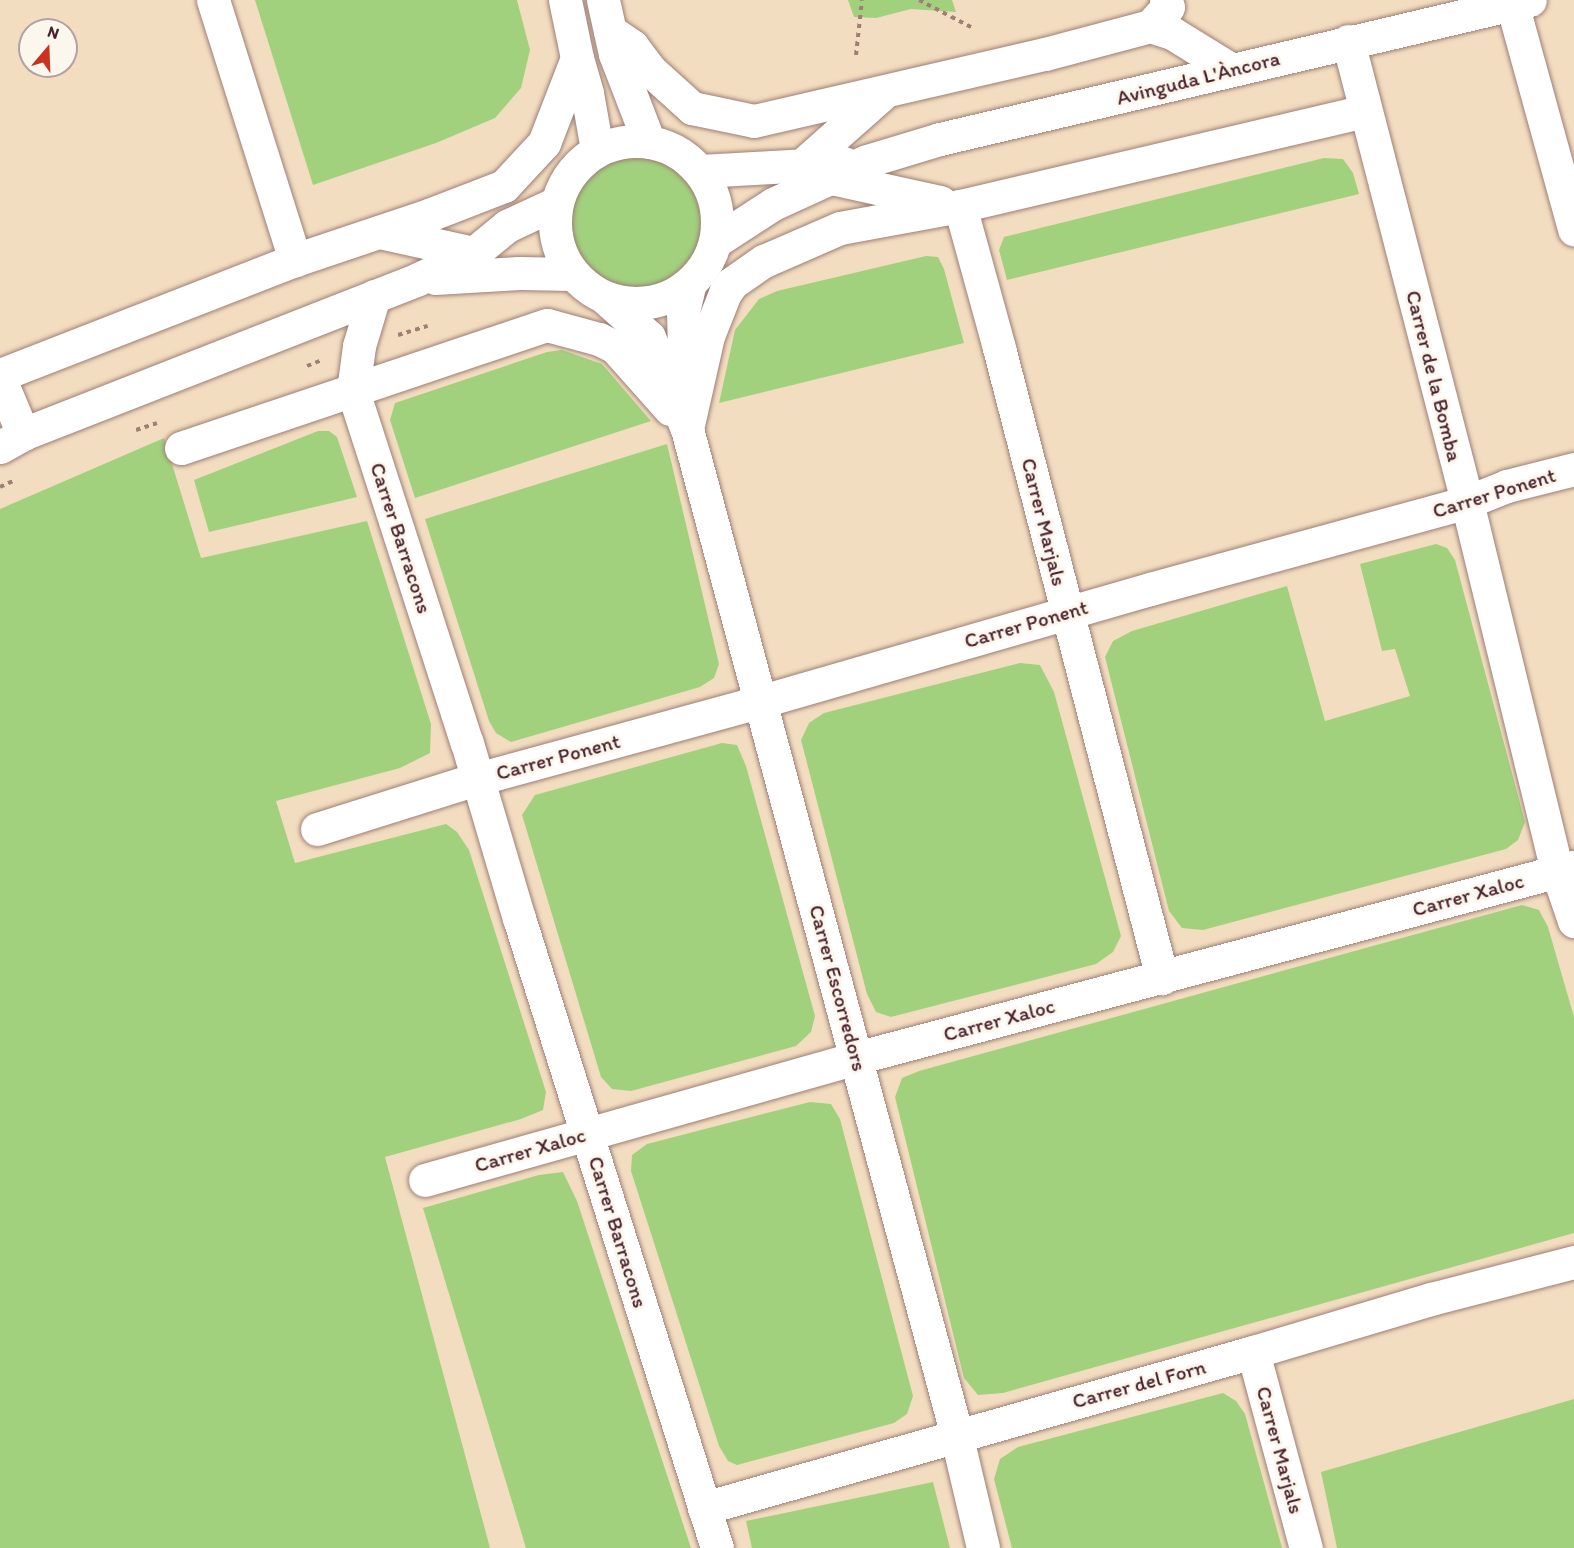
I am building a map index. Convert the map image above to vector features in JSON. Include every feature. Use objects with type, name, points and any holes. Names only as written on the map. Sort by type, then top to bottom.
[{"type":"street","points":[[213,0],[295,260]]},
{"type":"street","points":[[565,0],[587,93],[597,150]]},
{"type":"street","points":[[1517,1],[1574,230]]},
{"type":"street","name":"Avinguda L'Àncora","points":[[716,242],[773,204],[867,161],[940,140],[1517,1]]},
{"type":"street","points":[[607,15],[650,70],[692,108],[754,121],[1045,54],[1161,11],[1172,33],[1232,70]]},
{"type":"street","points":[[607,15],[615,54],[648,142]]},
{"type":"street","name":"Carrer de la Bomba","points":[[1348,41],[1565,869],[1574,921]]},
{"type":"street","points":[[556,203],[507,226],[474,253],[418,279],[12,440],[0,377],[295,260],[504,186],[544,143],[577,58]]},
{"type":"street","points":[[801,166],[888,89]]},
{"type":"street","name":"Carrer Escorredors","points":[[687,429],[708,336],[725,293],[732,283],[764,261],[840,228],[960,206],[1365,111]]},
{"type":"street","points":[[622,142],[648,142],[677,152],[700,171],[712,193],[716,209],[716,242],[706,266],[689,285],[670,297],[648,303],[626,304],[592,291],[573,274],[560,252],[555,228],[556,203],[571,172],[597,150],[622,142]]},
{"type":"street","name":"Avinguda L'Àncora","points":[[700,171],[867,161]]},
{"type":"street","points":[[831,178],[884,192],[960,206]]},
{"type":"street","name":"Carrer Marjals","points":[[960,206],[1162,978]]},
{"type":"street","points":[[379,232],[474,253]]},
{"type":"street","points":[[418,279],[519,273],[573,274]]},
{"type":"street","name":"Carrer Escorredors","points":[[687,429],[683,312],[689,285]]},
{"type":"street","name":"Carrer Barracons","points":[[374,296],[359,346],[353,391],[477,779],[717,1548]]},
{"type":"street","name":"Carrer Escorredors","points":[[604,297],[649,337],[687,429],[762,701],[956,1435],[982,1548]]},
{"type":"street","points":[[181,448],[547,325],[599,339],[615,347],[687,429]]},
{"type":"street","name":"Carrer Ponent","points":[[477,779],[1467,502],[1507,486],[1574,469]]},
{"type":"street","points":[[317,829],[477,779]]},
{"type":"street","name":"Carrer Xaloc","points":[[425,1180],[856,1058],[1565,869]]},
{"type":"street","name":"Carrer del Forn","points":[[704,1508],[1431,1299],[1574,1262]]},
{"type":"street","name":"Carrer Marjals","points":[[1253,1352],[1306,1548]]},
{"type":"path","points":[[856,56],[862,0]]},
{"type":"path","points":[[920,0],[971,27]]},
{"type":"green space","points":[[255,0],[517,0],[530,50],[521,88],[495,118],[436,143],[313,185]]},
{"type":"green space","points":[[848,0],[952,0],[956,12],[911,9],[876,18],[854,17]]},
{"type":"green space","points":[[636,141],[652,142],[667,147],[694,164],[711,191],[716,206],[716,238],[711,253],[694,280],[667,297],[652,302],[636,303],[620,302],[605,297],[578,280],[561,253],[556,238],[555,222],[556,206],[561,191],[578,164],[605,147],[620,142]]},
{"type":"green space","points":[[1324,158],[1343,159],[1353,173],[1359,194],[1007,280],[999,250],[1004,237]]},
{"type":"green space","points":[[926,256],[938,257],[944,269],[964,343],[719,403],[735,330],[759,299],[777,291]]},
{"type":"green space","points":[[562,350],[602,364],[651,421],[415,498],[390,420],[395,403],[547,352]]},
{"type":"green space","points":[[318,431],[329,431],[337,437],[357,497],[209,532],[194,480]]},
{"type":"green space","points":[[164,438],[201,558],[367,521],[431,724],[430,753],[400,768],[276,801],[295,863],[446,824],[457,832],[469,850],[546,1092],[543,1110],[521,1119],[385,1157],[490,1548],[0,1548],[0,509]]},
{"type":"green space","points":[[667,444],[719,664],[714,678],[700,687],[511,742],[496,733],[489,721],[425,519]]},
{"type":"green space","points":[[1436,544],[1447,548],[1455,560],[1525,822],[1518,840],[1506,849],[1203,930],[1182,928],[1169,911],[1105,657],[1113,641],[1132,631],[1287,586],[1325,721],[1410,696],[1395,649],[1382,651],[1360,564]]},
{"type":"green space","points":[[1020,663],[1040,665],[1054,692],[1121,936],[1113,952],[1096,964],[891,1017],[876,1012],[867,994],[801,740],[809,723],[824,713]]},
{"type":"green space","points":[[722,743],[737,745],[746,766],[815,1016],[811,1032],[796,1046],[631,1091],[612,1089],[601,1077],[522,815],[535,795]]},
{"type":"green space","points":[[1522,905],[1539,910],[1548,927],[1574,1017],[1574,1233],[1003,1393],[978,1395],[964,1378],[895,1097],[902,1078],[919,1071]]},
{"type":"green space","points":[[810,1102],[831,1104],[840,1119],[913,1396],[907,1414],[894,1423],[737,1465],[728,1461],[719,1446],[631,1171],[632,1155],[647,1144]]},
{"type":"green space","points":[[563,1172],[577,1201],[691,1548],[526,1548],[423,1208],[539,1175]]},
{"type":"green space","points":[[1223,1393],[1236,1401],[1245,1414],[1282,1548],[1012,1548],[994,1479],[1000,1459],[1018,1447]]},
{"type":"green space","points":[[1574,1399],[1574,1548],[1337,1548],[1321,1472]]},
{"type":"green space","points":[[933,1482],[950,1548],[752,1548],[746,1521]]}]
